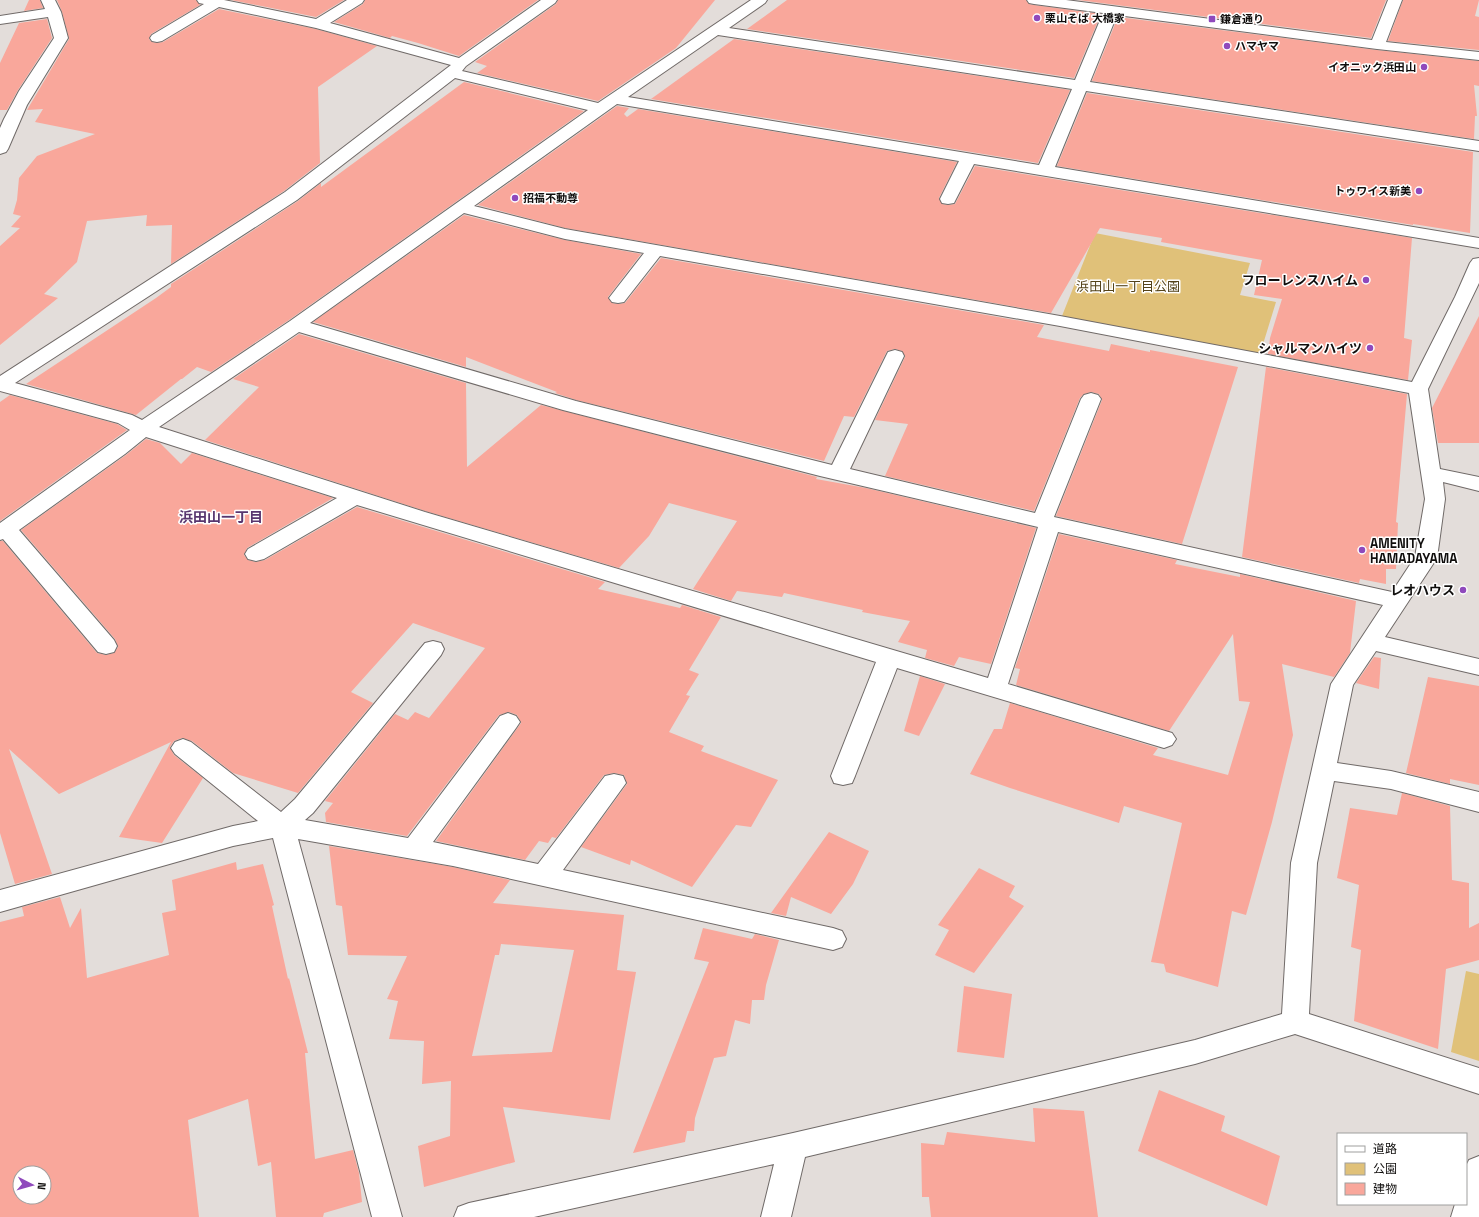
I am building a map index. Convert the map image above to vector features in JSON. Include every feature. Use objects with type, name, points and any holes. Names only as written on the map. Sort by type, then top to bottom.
[{"type":"street","points":[[318,24],[357,0]]},
{"type":"street","points":[[0,385],[291,196],[456,68],[550,0]]},
{"type":"street","points":[[106,646],[3,531],[144,429],[296,325],[608,104],[760,0]]},
{"type":"street","points":[[1034,0],[1377,45],[1479,56]]},
{"type":"street","points":[[1377,45],[1395,0]]},
{"type":"street","points":[[157,38],[210,1],[318,24],[456,68],[608,104],[969,158],[1479,243]]},
{"type":"street","points":[[0,20],[51,6],[61,38],[31,84],[7,127],[0,149]]},
{"type":"street","points":[[1045,171],[1112,10]]},
{"type":"street","points":[[715,30],[1479,146]]},
{"type":"street","points":[[948,199],[969,158]]},
{"type":"street","points":[[462,208],[565,234],[1060,321],[1418,389]]},
{"type":"street","points":[[618,298],[655,250]]},
{"type":"street","points":[[1295,1022],[1304,863],[1342,684],[1426,558],[1435,499],[1418,389],[1472,300],[1479,263]]},
{"type":"street","points":[[296,325],[570,406],[838,473],[1046,522],[1398,601]]},
{"type":"street","points":[[838,473],[895,356]]},
{"type":"street","points":[[0,385],[125,419],[144,429],[354,497],[1164,740]]},
{"type":"street","points":[[995,690],[1046,522],[1091,399]]},
{"type":"street","points":[[1431,473],[1479,484]]},
{"type":"street","points":[[256,554],[354,497]]},
{"type":"street","points":[[1370,642],[1479,667]]},
{"type":"street","points":[[282,826],[304,806],[433,649]]},
{"type":"street","points":[[843,776],[889,658]]},
{"type":"street","points":[[414,849],[508,722]]},
{"type":"street","points":[[183,748],[282,826],[387,1217]]},
{"type":"street","points":[[1323,770],[1391,780],[1479,802]]},
{"type":"street","points":[[544,876],[614,783]]},
{"type":"street","points":[[0,901],[233,836],[282,826],[453,856],[833,939]]},
{"type":"street","points":[[469,1217],[793,1146],[1195,1052],[1295,1022],[1479,1080]]},
{"type":"street","points":[[776,1217],[793,1146]]},
{"type":"street","points":[[1466,1217],[1479,1170]]},
{"type":"green space","name":"浜田山一丁目公園","points":[[1095,233],[1250,263],[1240,295],[1276,302],[1260,354],[1060,321]]},
{"type":"green space","points":[[1466,971],[1479,974],[1479,1061],[1451,1052]]},
{"type":"building","points":[[29,0],[40,0],[43,8],[24,11]]},
{"type":"building","points":[[57,0],[196,0],[200,5],[151,34],[149,39],[152,42],[157,43],[163,42],[219,9],[316,29],[377,46],[318,87],[320,163],[284,191],[171,264],[172,225],[146,226],[147,215],[87,221],[77,262],[44,294],[58,298],[0,345],[0,246],[20,228],[11,227],[21,216],[13,214],[17,200],[19,178],[37,156],[95,134],[35,122],[43,109],[27,110],[69,39],[62,12]]},
{"type":"building","points":[[231,0],[344,0],[316,17]]},
{"type":"building","points":[[365,0],[538,0],[459,56],[418,43],[392,36],[390,38],[334,22],[363,4]]},
{"type":"building","points":[[558,0],[715,0],[676,48],[598,101],[477,73],[487,66],[475,62],[556,4]]},
{"type":"building","points":[[787,0],[1026,0],[1029,4],[1034,5],[1101,14],[1074,78],[747,29]]},
{"type":"building","points":[[1078,0],[1386,0],[1371,38]]},
{"type":"building","points":[[1403,0],[1479,0],[1475,16],[1479,17],[1479,50],[1388,41]]},
{"type":"building","points":[[1118,17],[1377,50],[1479,61],[1479,86],[1474,85],[1477,116],[1475,116],[1474,139],[1092,81]]},
{"type":"building","points":[[47,19],[52,38],[18,90],[7,110],[0,110],[0,63],[19,23]]},
{"type":"building","points":[[734,39],[1070,90],[1038,163],[651,99]]},
{"type":"building","points":[[464,82],[584,111],[289,320],[211,372],[197,367],[136,415],[26,384],[156,298],[171,287],[171,284],[298,201],[321,183],[321,187]]},
{"type":"building","points":[[1087,93],[1473,152],[1470,233],[1413,225],[1057,166]]},
{"type":"building","points":[[617,106],[629,108],[624,114],[627,117],[638,109],[957,162],[939,198],[942,204],[948,205],[955,204],[975,166],[1412,238],[1404,338],[1412,340],[1408,380],[1268,354],[1270,338],[1282,299],[1254,295],[1262,260],[1161,242],[1162,238],[1100,228],[1051,313],[565,228],[478,205]]},
{"type":"building","points":[[464,215],[565,240],[641,254],[608,297],[612,303],[625,303],[661,258],[1044,325],[1037,337],[1109,351],[1111,344],[1238,367],[1182,544],[1056,516],[1102,400],[1099,394],[1091,392],[1084,394],[1080,398],[1034,511],[885,476],[908,424],[875,420],[905,357],[902,351],[895,349],[887,351],[854,417],[844,416],[824,461],[576,400],[466,357],[466,367],[313,322]]},
{"type":"building","points":[[1479,316],[1479,443],[1438,443],[1432,408]]},
{"type":"building","points":[[299,334],[466,383],[467,467],[541,405],[817,477],[816,479],[866,488],[1036,528],[991,664],[959,657],[954,666],[925,658],[927,650],[898,642],[910,621],[862,612],[863,610],[784,593],[782,597],[737,591],[731,601],[693,589],[737,521],[669,503],[649,536],[619,568],[425,511],[205,440],[259,387],[233,379]]},
{"type":"building","points":[[1266,367],[1407,394],[1396,522],[1398,523],[1396,569],[1386,569],[1386,584],[1360,579],[1359,583],[1242,557]]},
{"type":"building","points":[[10,395],[117,424],[127,430],[0,521],[0,402]]},
{"type":"building","points":[[146,439],[160,443],[181,464],[192,453],[333,498],[247,548],[244,555],[248,560],[256,562],[265,560],[357,507],[605,582],[598,589],[680,608],[682,605],[721,617],[689,670],[699,674],[686,695],[690,696],[669,732],[704,746],[701,751],[778,780],[751,827],[736,825],[692,887],[631,860],[630,865],[581,847],[627,784],[624,775],[614,773],[604,775],[556,838],[552,837],[548,843],[539,841],[525,860],[436,841],[521,723],[517,715],[509,712],[499,715],[407,836],[326,822],[325,813],[333,803],[325,801],[395,714],[408,720],[415,712],[429,718],[485,648],[413,623],[351,692],[373,703],[298,793],[233,773],[192,741],[182,738],[174,741],[170,747],[174,755],[203,778],[162,843],[119,837],[171,742],[59,794],[9,749],[52,874],[15,884],[0,833],[0,541],[3,541],[97,653],[106,655],[114,653],[118,647],[115,639],[21,530]]},
{"type":"building","points":[[1059,534],[1177,560],[1175,564],[1240,577],[1240,574],[1356,601],[1350,653],[1334,677],[1282,664],[1293,735],[1272,822],[1246,915],[1232,911],[1218,987],[1166,972],[1164,964],[1151,962],[1182,823],[1124,806],[1119,823],[970,774],[994,729],[1002,729],[1010,703],[1158,748],[1153,755],[1228,775],[1250,702],[1239,701],[1233,634],[1169,731],[1016,685],[1020,669],[1015,668]]},
{"type":"building","points":[[1374,657],[1381,658],[1379,689],[1356,683]]},
{"type":"building","points":[[920,676],[945,684],[919,736],[904,731]]},
{"type":"building","points":[[1428,677],[1479,686],[1479,785],[1450,779],[1450,784],[1406,773]]},
{"type":"building","points":[[1402,793],[1450,806],[1452,880],[1469,883],[1469,928],[1479,923],[1479,960],[1446,969],[1438,1049],[1354,1021],[1361,950],[1351,947],[1359,885],[1337,878],[1350,808],[1397,815]]},
{"type":"building","points":[[829,832],[869,851],[853,884],[831,914],[791,897],[786,916],[771,913]]},
{"type":"building","points":[[329,846],[453,867],[510,880],[493,903],[624,915],[617,970],[636,972],[610,1120],[503,1107],[515,1162],[424,1187],[418,1146],[450,1136],[451,1081],[422,1084],[424,1041],[389,1039],[398,1001],[387,999],[407,956],[348,955],[342,906],[336,905]],"holes":[[[501,944],[574,950],[552,1052],[472,1056],[495,955],[499,955]]]},
{"type":"building","points":[[236,862],[237,870],[263,864],[274,905],[272,906],[288,979],[289,978],[308,1053],[305,1053],[315,1159],[353,1150],[359,1173],[362,1202],[324,1213],[323,1217],[276,1217],[271,1162],[258,1166],[248,1099],[188,1120],[199,1217],[0,1217],[0,922],[24,916],[22,907],[60,897],[70,928],[81,908],[87,978],[169,955],[162,913],[176,910],[172,880]]},
{"type":"building","points":[[979,868],[1015,886],[1009,897],[1024,906],[974,973],[935,955],[949,930],[938,925]]},
{"type":"building","points":[[703,928],[752,939],[755,934],[779,940],[766,985],[764,1000],[752,1000],[750,1024],[735,1020],[726,1056],[714,1058],[695,1118],[694,1131],[687,1131],[685,1142],[633,1153],[709,962],[694,959]]},
{"type":"building","points":[[964,986],[1012,994],[1004,1058],[957,1052]]},
{"type":"building","points":[[1159,1090],[1225,1116],[1221,1131],[1280,1156],[1267,1206],[1138,1151]]},
{"type":"building","points":[[1033,1108],[1084,1111],[1098,1217],[931,1217],[929,1197],[922,1197],[921,1143],[944,1145],[947,1132],[1035,1142]]},
{"type":"place","name":"栗山そば 大橋家","points":[[1037,18]]},
{"type":"place","name":"鎌倉通り","points":[[1212,19]]},
{"type":"place","name":"ハマヤマ","points":[[1227,46]]},
{"type":"place","name":"イオニック浜田山","points":[[1424,67]]},
{"type":"place","name":"トゥワイス新美","points":[[1419,191]]},
{"type":"place","name":"招福不動尊","points":[[515,198]]},
{"type":"place","name":"フローレンスハイム","points":[[1366,280]]},
{"type":"place","name":"シャルマンハイツ","points":[[1370,348]]},
{"type":"place","name":"AMENITY HAMADAYAMA","points":[[1362,550]]},
{"type":"place","name":"レオハウス","points":[[1463,590]]},
{"type":"district","name":"浜田山一丁目","points":[[221,517]]}]
